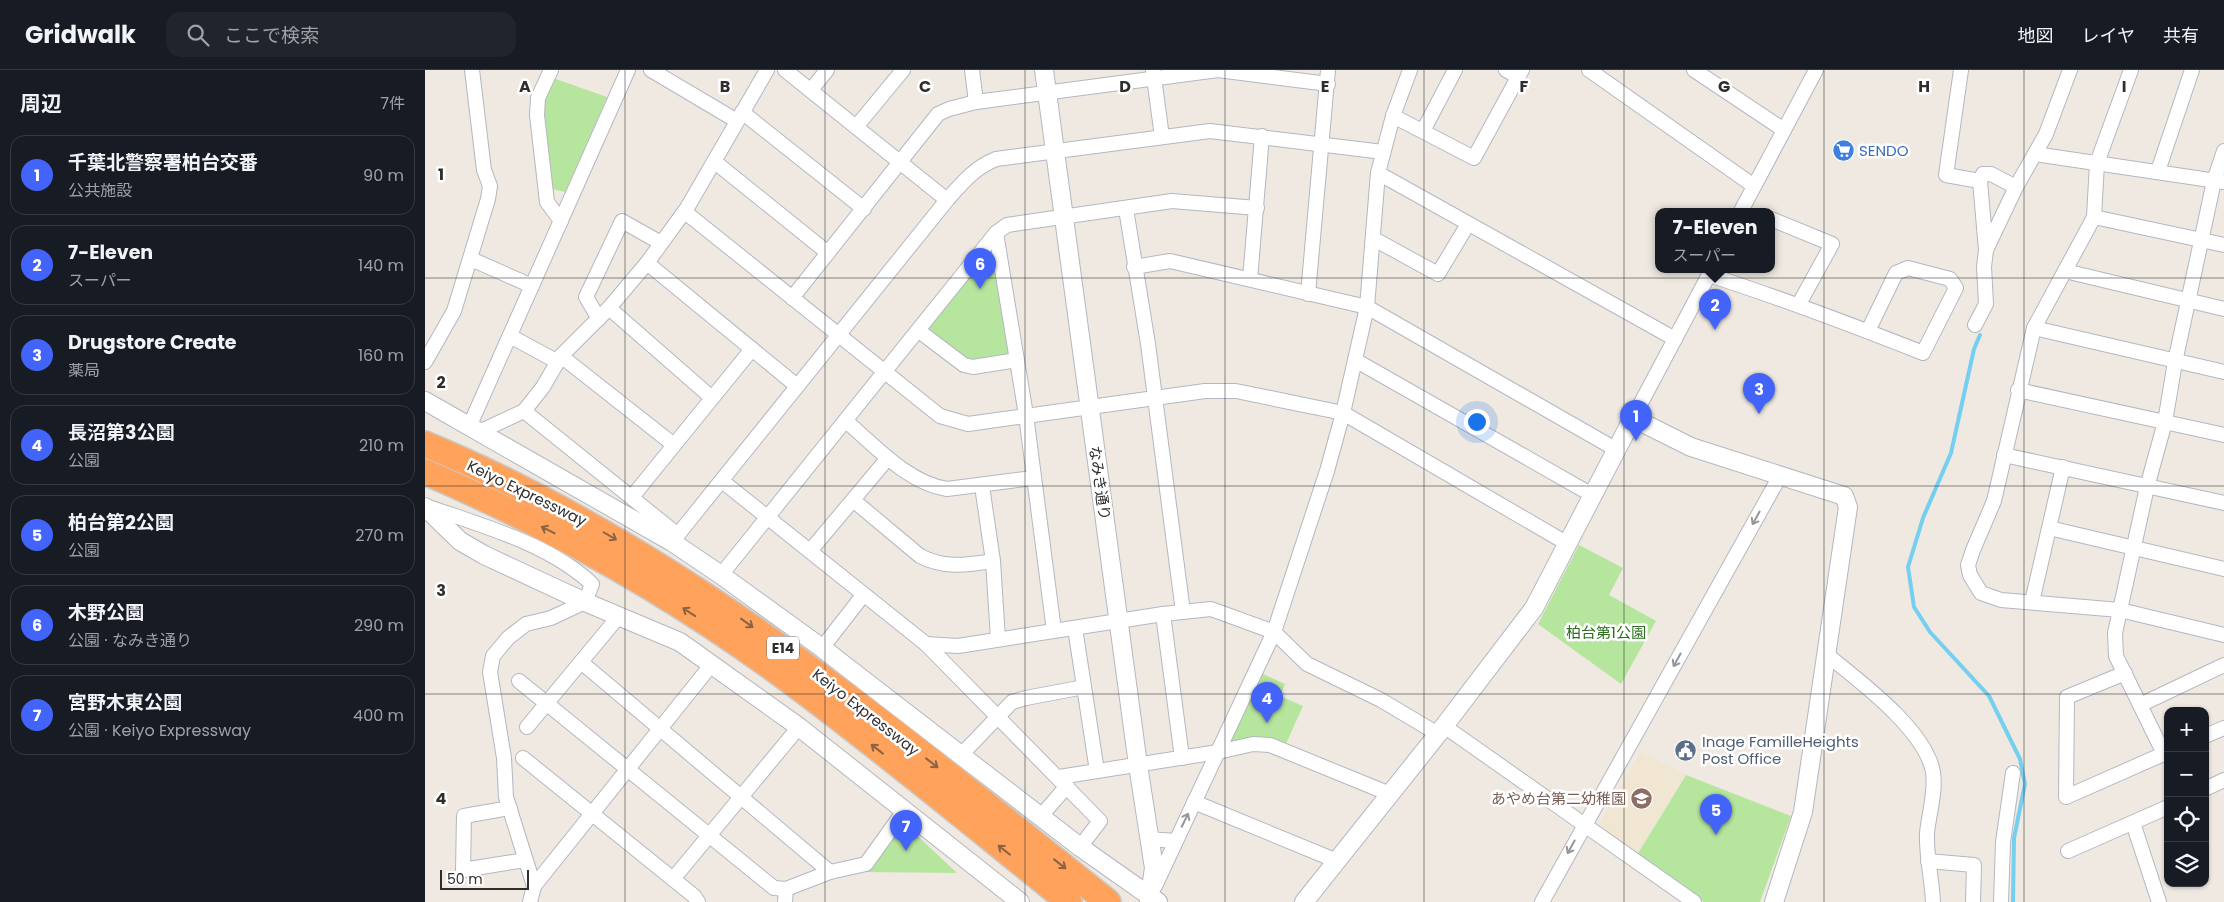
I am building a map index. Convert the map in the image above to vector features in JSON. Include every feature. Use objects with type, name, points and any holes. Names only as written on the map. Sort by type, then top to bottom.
[{"type":"highway","name":"Keiyo Expressway","points":[[425,444],[569,512],[680,578],[738,616],[818,674],[1108,902]]},
{"type":"highway","name":"Keiyo Expressway","points":[[427,473],[494,503],[587,551],[664,596],[727,637],[793,683],[1069,902]]},
{"type":"street","points":[[425,362],[454,311],[471,259],[490,186],[484,170],[472,70]]},
{"type":"street","points":[[551,70],[538,98],[537,115],[547,202],[561,221]]},
{"type":"street","points":[[474,430],[510,336],[628,70]]},
{"type":"street","points":[[651,70],[740,117],[864,209]]},
{"type":"street","points":[[474,430],[524,411],[543,387],[559,359],[609,308],[647,262],[685,212],[767,70]]},
{"type":"street","points":[[785,70],[947,200]]},
{"type":"street","points":[[811,90],[827,70]]},
{"type":"street","points":[[856,127],[903,70]]},
{"type":"street","points":[[972,70],[976,102]]},
{"type":"street","name":"なみき通り","points":[[1043,70],[1120,622],[1138,765],[1154,868],[1152,900]]},
{"type":"street","points":[[792,298],[938,114],[976,102],[1047,94],[1153,74],[1218,70],[1328,77],[1308,294]]},
{"type":"street","points":[[524,411],[633,496],[675,539],[721,575],[822,648],[1080,847],[1152,900],[1175,841],[1275,632],[1343,412],[1367,308],[1378,173],[1393,116],[1410,70]]},
{"type":"street","points":[[1423,132],[1455,70]]},
{"type":"street","points":[[1393,116],[1474,158],[1520,74],[1505,70]]},
{"type":"street","points":[[1589,70],[1754,186]]},
{"type":"street","points":[[1694,70],[1784,130]]},
{"type":"street","points":[[1747,208],[1754,186],[1816,70]]},
{"type":"street","points":[[1961,70],[1946,175],[1981,181]]},
{"type":"street","points":[[1986,250],[2016,187],[2046,134],[2070,70]]},
{"type":"street","points":[[2131,70],[2097,163],[2094,217],[2035,328],[2018,390],[1994,501],[1969,564],[1969,575],[1981,593],[1990,597],[2120,610],[2224,635]]},
{"type":"street","points":[[2159,171],[2193,70]]},
{"type":"street","points":[[1153,74],[1162,136]]},
{"type":"street","points":[[675,539],[947,200],[969,174],[984,164],[996,160],[1210,131],[1383,152]]},
{"type":"street","points":[[1250,280],[1262,136]]},
{"type":"street","points":[[2165,752],[2116,656],[2114,644],[2147,487],[2165,422],[2188,301],[2202,240],[2219,181],[2224,151]]},
{"type":"street","points":[[2035,154],[2219,181]]},
{"type":"street","points":[[715,162],[829,253]]},
{"type":"street","points":[[1378,173],[1675,338]]},
{"type":"street","points":[[1975,325],[1986,304],[1984,266],[1986,250],[1981,181],[1983,174],[1991,174],[2016,187]]},
{"type":"street","points":[[721,575],[996,234],[1007,225],[1172,201],[1257,208]]},
{"type":"street","points":[[1126,209],[1148,344],[1154,399],[1177,550],[1183,612]]},
{"type":"street","points":[[685,212],[940,416],[954,422],[968,424],[1205,391],[1235,391],[1343,412],[1568,544]]},
{"type":"street","points":[[2094,217],[2224,245]]},
{"type":"street","points":[[599,319],[586,297],[622,221],[661,243]]},
{"type":"street","points":[[1775,221],[1831,244],[1799,304]]},
{"type":"street","points":[[1374,239],[1438,274],[1469,224]]},
{"type":"street","points":[[996,234],[1026,415],[1054,631]]},
{"type":"street","points":[[471,259],[532,286]]},
{"type":"street","points":[[1134,267],[1170,261],[1367,308],[1617,450]]},
{"type":"street","points":[[647,262],[797,386]]},
{"type":"street","points":[[1713,273],[1799,304],[1923,353],[1957,288],[1950,279],[1908,268],[1896,273],[1868,331]]},
{"type":"street","points":[[2065,271],[2224,309]]},
{"type":"street","points":[[1304,902],[1391,794],[1534,608],[1709,273]]},
{"type":"street","points":[[609,308],[712,398]]},
{"type":"street","points":[[2035,328],[2224,372]]},
{"type":"street","points":[[919,331],[964,366],[973,367],[1017,360]]},
{"type":"street","points":[[510,336],[559,359],[674,445]]},
{"type":"street","points":[[633,496],[752,349]]},
{"type":"street","points":[[1355,360],[1594,496]]},
{"type":"street","points":[[2018,390],[2224,435]]},
{"type":"street","points":[[425,401],[474,430],[675,539]]},
{"type":"street","points":[[1633,418],[1691,447],[1844,496],[1848,507],[1803,812],[1774,902]]},
{"type":"street","points":[[846,421],[888,458],[935,488],[947,489],[982,486],[1033,478]]},
{"type":"street","points":[[2004,455],[2224,503]]},
{"type":"street","points":[[810,551],[888,458]]},
{"type":"street","points":[[2032,602],[2063,467]]},
{"type":"street","points":[[1542,902],[1780,476]]},
{"type":"street","points":[[722,481],[926,644],[1063,781],[1100,821],[1080,847]]},
{"type":"street","points":[[982,486],[993,561],[998,639]]},
{"type":"street","points":[[853,500],[920,556],[930,561],[954,566],[993,561]]},
{"type":"street","points":[[425,506],[460,540],[484,555],[585,602],[680,642],[799,727],[1020,902]]},
{"type":"street","points":[[425,506],[524,542],[576,569],[592,584],[585,602],[551,618],[526,624],[508,638],[493,656],[489,672],[504,758],[506,798],[534,886]]},
{"type":"street","points":[[2049,528],[2224,568]]},
{"type":"street","points":[[822,648],[864,594]]},
{"type":"street","points":[[926,644],[958,646],[1163,614],[1211,609],[1275,632],[1307,664],[1441,730],[1694,902]]},
{"type":"street","points":[[1163,614],[1182,758]]},
{"type":"street","points":[[527,727],[619,616]]},
{"type":"street","points":[[1075,628],[1097,771]]},
{"type":"street","points":[[1826,654],[1894,713],[1916,736],[1924,748],[1933,771],[1927,835],[1933,902]]},
{"type":"street","points":[[581,662],[830,872]]},
{"type":"street","points":[[530,902],[534,886],[712,664]]},
{"type":"street","points":[[2141,705],[2224,665]]},
{"type":"street","points":[[2125,673],[2067,697],[2066,797],[2164,754]]},
{"type":"street","points":[[519,681],[774,888],[786,895],[830,872],[866,864],[904,811]]},
{"type":"street","points":[[961,755],[997,716],[1018,699],[1084,688]]},
{"type":"street","points":[[673,879],[799,727]]},
{"type":"street","points":[[2209,734],[2224,728]]},
{"type":"street","points":[[1041,816],[1063,781],[1097,771],[1219,752],[1253,744],[1269,745],[1391,794]]},
{"type":"street","points":[[523,758],[673,879],[698,902]]},
{"type":"street","points":[[2001,902],[2003,842],[2013,773]]},
{"type":"street","points":[[2209,787],[2224,780]]},
{"type":"street","points":[[1194,802],[1337,861]]},
{"type":"street","points":[[510,808],[464,816],[463,870],[525,860]]},
{"type":"street","points":[[2068,851],[2164,809]]},
{"type":"street","points":[[2133,823],[2159,902]]},
{"type":"street","points":[[1149,839],[1175,841]]},
{"type":"street","points":[[1928,861],[1974,865],[1973,902]]},
{"type":"shaded area","name":"あやめ台第二幼稚園","points":[[1640,752],[1685,774],[1637,854],[1602,829],[1600,823]]},
{"type":"green space","points":[[553,78],[607,97],[566,192],[551,189],[543,107]]},
{"type":"green space","points":[[986,252],[997,254],[1014,355],[970,365],[931,333],[929,324]]},
{"type":"green space","name":"柏台第1公園","points":[[1579,545],[1623,568],[1609,595],[1656,621],[1621,684],[1538,624]]},
{"type":"green space","points":[[1261,673],[1285,684],[1280,696],[1303,706],[1285,746],[1235,745],[1231,740]]},
{"type":"green space","points":[[1686,775],[1791,816],[1760,902],[1704,902],[1637,855]]},
{"type":"green space","points":[[909,828],[957,873],[866,872],[893,830]]},
{"type":"waterway","points":[[1980,335],[1974,349],[1951,453],[1923,518],[1908,567],[1914,607],[1930,632],[1989,696],[2020,759],[2025,784],[2014,838],[2013,902]]},
{"type":"place","name":"SENDO","points":[[1843,150]]},
{"type":"place","name":"木野公園","points":[[980,289]]},
{"type":"place","name":"7-Eleven","points":[[1715,330]]},
{"type":"place","name":"Drugstore Create","points":[[1759,414]]},
{"type":"place","name":"千葉北警察署柏台交番","points":[[1636,441]]},
{"type":"place","name":"長沼第3公園","points":[[1267,723]]},
{"type":"place","name":"Inage FamilleHeights Post Office","points":[[1686,750]]},
{"type":"place","name":"あやめ台第二幼稚園","points":[[1642,798]]},
{"type":"place","name":"柏台第2公園","points":[[1716,835]]},
{"type":"place","name":"宮野木東公園","points":[[906,851]]}]
